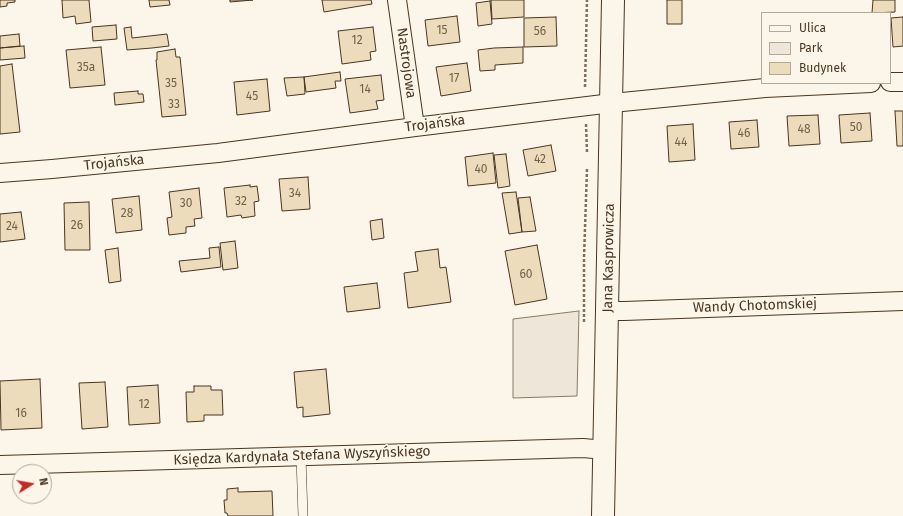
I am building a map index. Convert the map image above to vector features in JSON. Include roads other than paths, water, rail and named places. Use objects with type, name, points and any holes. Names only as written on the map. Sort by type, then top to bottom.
[{"type":"street","name":"Nastrojowa","points":[[397,0],[415,126]]},
{"type":"street","name":"Jana Kasprowicza","points":[[603,516],[613,0]]},
{"type":"street","points":[[891,82],[903,82]]},
{"type":"street","name":"Trojańska","points":[[0,173],[218,153],[415,126],[612,103],[765,88],[850,84]]},
{"type":"street","name":"Wandy Chotomskiej","points":[[608,311],[903,301]]},
{"type":"street","name":"Księdza Kardynała Stefana Wyszyńskiego","points":[[0,465],[583,448],[605,450]]},
{"type":"lane","points":[[301,456],[303,516]]}]
